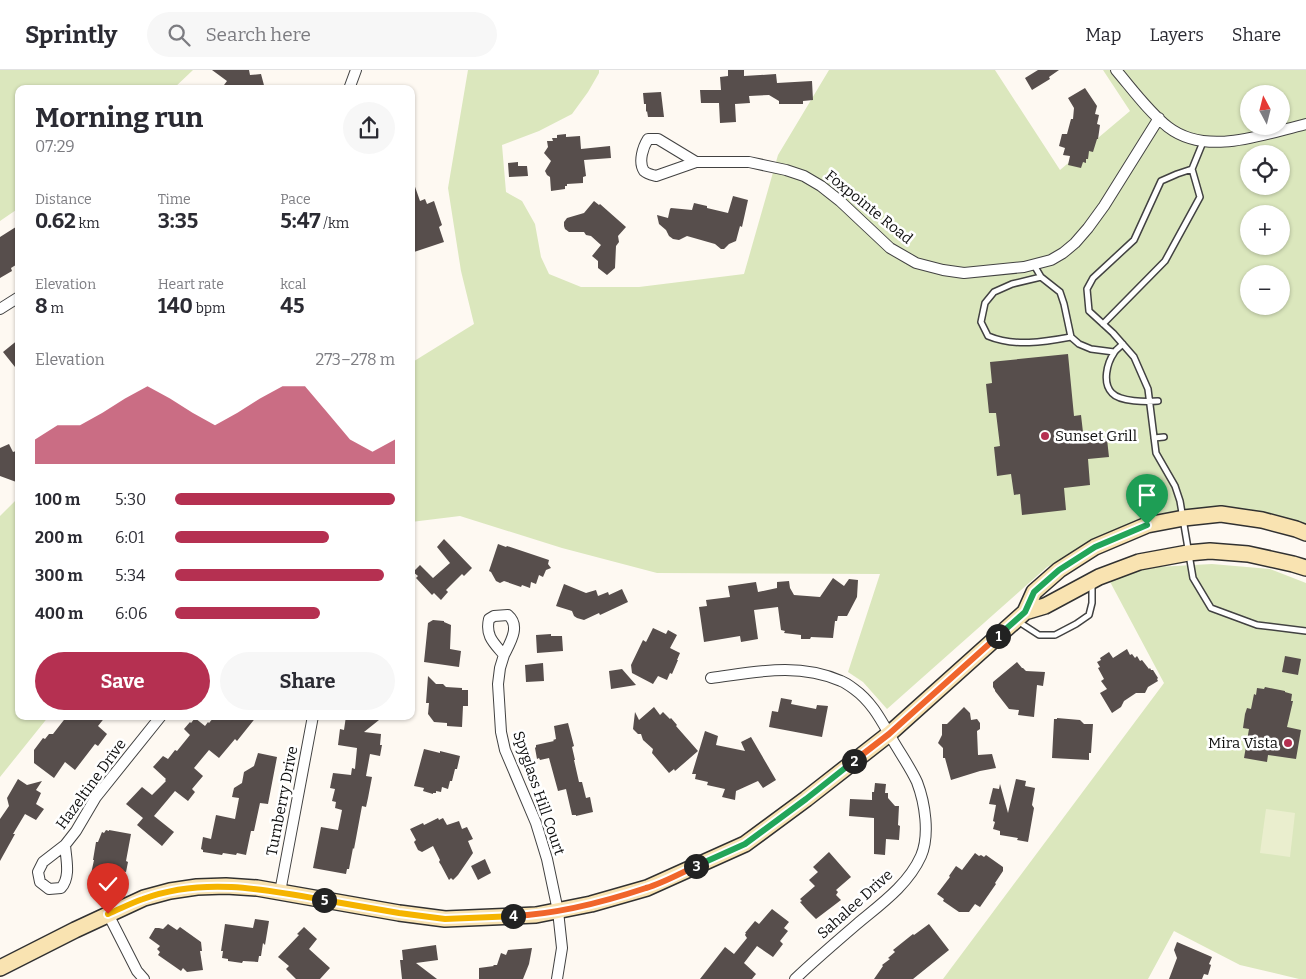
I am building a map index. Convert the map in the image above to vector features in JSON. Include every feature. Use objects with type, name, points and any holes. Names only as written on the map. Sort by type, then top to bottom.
[{"type":"street","points":[[350,85],[356,70]]},
{"type":"street","points":[[1116,70],[1146,107],[1169,128],[1185,137],[1216,143],[1242,140],[1306,124]]},
{"type":"street","name":"Foxpointe Road","points":[[696,162],[658,139],[648,139],[644,144],[641,162],[644,170],[648,174],[656,176],[696,162],[749,162],[804,176],[840,201],[890,248],[916,263],[964,273],[1024,267],[1051,260],[1075,244],[1104,206],[1159,118]]},
{"type":"street","points":[[0,309],[15,300]]},
{"type":"street","points":[[1021,616],[1034,592],[1059,570],[1095,547],[1147,525],[1221,514],[1262,520],[1306,533]]},
{"type":"street","points":[[0,968],[144,898],[170,891],[197,887],[234,886],[256,888],[399,913],[445,919],[536,915],[591,904],[648,888],[745,844],[889,734],[1021,616],[1045,606],[1100,576],[1139,562],[1210,551],[1248,554],[1306,568]]},
{"type":"street","name":"Spyglass Hill Court","points":[[504,655],[498,684],[501,732],[505,750],[536,823],[547,859],[558,910],[562,948],[557,979]]},
{"type":"street","name":"Sahalee Drive","points":[[711,678],[772,670],[797,669],[843,681],[864,696],[875,709],[917,782],[924,809],[926,839],[922,855],[914,869],[898,890],[818,957],[795,979]]},
{"type":"street","name":"Hazeltine Drive","points":[[64,845],[76,831],[96,797],[158,720]]},
{"type":"street","name":"Turnberry Drive","points":[[280,892],[312,720]]},
{"type":"street","points":[[108,914],[137,971],[144,979]]},
{"type":"lane","points":[[1103,324],[1164,261],[1200,197],[1192,169],[1203,142]]},
{"type":"lane","points":[[1192,169],[1161,181],[1134,240],[1093,278],[1087,290],[1089,311],[1113,333],[1134,357],[1148,389],[1156,454],[1175,486],[1180,501],[1193,578],[1212,608],[1257,624],[1306,631]]},
{"type":"lane","points":[[1034,264],[1040,277],[1060,292],[1071,338]]},
{"type":"lane","points":[[1040,277],[1012,284],[994,292],[985,303],[981,322],[988,336],[996,340],[1012,342],[1038,342],[1071,338],[1091,350],[1114,352]]},
{"type":"lane","points":[[1122,344],[1114,352],[1107,369],[1108,386],[1113,394],[1124,399],[1158,401]]},
{"type":"lane","points":[[1154,438],[1164,437]]},
{"type":"lane","points":[[1021,616],[1039,635],[1055,635],[1089,615],[1092,603],[1092,581]]},
{"type":"green space","points":[[0,70],[193,70],[177,85],[15,85],[15,211],[0,221]]},
{"type":"green space","points":[[468,70],[599,70],[588,92],[572,114],[539,131],[502,145],[506,192],[522,201],[535,224],[541,257],[549,274],[581,287],[639,287],[744,274],[778,155],[829,70],[995,70],[1060,170],[1130,111],[1103,70],[1306,70],[1306,529],[1250,514],[1206,507],[1150,518],[1047,567],[887,709],[863,682],[848,672],[880,574],[657,573],[562,548],[460,516],[415,522],[415,361],[474,324],[461,271],[448,188]]},
{"type":"green space","points":[[15,501],[15,720],[46,720],[0,777],[0,516]]},
{"type":"green space","points":[[1212,564],[1270,569],[1306,583],[1306,979],[1240,965],[1174,931],[1148,979],[943,979],[1164,683],[1108,578],[1138,568]]},
{"type":"green space","points":[[1266,809],[1295,813],[1290,857],[1260,853]]},
{"type":"building","points":[[212,70],[249,70],[250,75],[261,74],[264,85],[224,85],[227,81]]},
{"type":"building","points":[[728,70],[744,70],[744,76],[776,74],[777,83],[812,81],[813,100],[803,101],[803,104],[779,104],[779,101],[769,95],[749,96],[750,103],[735,104],[736,122],[720,123],[719,103],[701,103],[700,90],[721,90],[720,77],[728,76]]},
{"type":"building","points":[[1038,70],[1059,70],[1049,77],[1050,79],[1032,90],[1025,78]]},
{"type":"building","points":[[1085,88],[1097,106],[1095,114],[1099,115],[1097,124],[1100,125],[1098,139],[1093,152],[1089,151],[1088,159],[1086,159],[1086,163],[1083,162],[1081,168],[1068,165],[1070,156],[1063,155],[1065,148],[1059,146],[1062,134],[1067,134],[1071,119],[1073,119],[1074,108],[1068,98]]},
{"type":"building","points":[[661,92],[664,117],[648,117],[643,93]]},
{"type":"building","points":[[566,134],[566,137],[580,136],[581,149],[610,146],[611,158],[584,160],[586,176],[583,177],[583,183],[567,184],[565,189],[551,191],[550,177],[545,171],[551,161],[544,153],[548,147],[547,141],[553,141],[552,138],[557,138],[557,135]]},
{"type":"building","points":[[518,162],[518,166],[527,166],[528,176],[509,177],[508,163]]},
{"type":"building","points":[[415,187],[420,201],[425,199],[427,204],[434,201],[442,225],[439,227],[444,242],[415,252]]},
{"type":"building","points":[[733,196],[748,200],[742,227],[740,226],[736,241],[724,249],[715,244],[687,236],[679,240],[673,239],[659,224],[657,215],[668,218],[671,208],[692,210],[694,203],[728,213]]},
{"type":"building","points":[[594,201],[626,227],[618,236],[619,242],[616,246],[615,268],[607,275],[598,268],[598,261],[592,256],[601,245],[584,232],[569,232],[564,226],[567,218],[584,213]]},
{"type":"building","points":[[15,228],[15,266],[11,268],[12,271],[0,278],[0,237]]},
{"type":"building","points":[[15,342],[15,367],[3,352]]},
{"type":"building","name":"Sunset Grill","points":[[1068,354],[1074,416],[1081,415],[1084,441],[1107,439],[1109,457],[1088,459],[1090,485],[1064,488],[1066,510],[1022,515],[1020,494],[1014,495],[1011,474],[997,476],[994,447],[1000,446],[996,413],[989,413],[986,384],[992,383],[990,362]]},
{"type":"building","points":[[9,444],[13,452],[15,451],[15,482],[0,476],[0,448]]},
{"type":"building","points":[[444,539],[472,568],[464,576],[462,574],[446,590],[448,592],[441,600],[434,593],[432,595],[416,578],[418,576],[415,574],[415,570],[420,565],[433,578],[450,563],[437,547]]},
{"type":"building","points":[[498,544],[549,560],[548,564],[551,568],[546,570],[543,577],[539,575],[536,584],[531,582],[530,588],[504,581],[500,583],[496,581],[489,571]]},
{"type":"building","points":[[833,578],[844,586],[849,579],[858,580],[857,597],[847,616],[838,616],[837,621],[835,621],[833,638],[811,637],[810,639],[801,639],[801,635],[784,633],[785,631],[781,630],[778,607],[754,610],[758,639],[741,642],[740,636],[704,642],[699,607],[707,606],[706,600],[730,597],[728,586],[756,582],[758,592],[777,588],[777,582],[789,581],[794,595],[820,597]]},
{"type":"building","points":[[564,584],[586,593],[596,590],[598,596],[608,592],[609,595],[622,589],[628,602],[584,620],[574,616],[572,611],[556,606]]},
{"type":"building","points":[[433,620],[444,621],[451,625],[450,649],[461,651],[459,667],[424,662],[428,623]]},
{"type":"building","points":[[653,628],[666,634],[668,630],[677,635],[670,648],[680,653],[672,674],[670,673],[667,680],[658,676],[653,684],[632,673],[631,665],[643,640],[646,642]]},
{"type":"building","points":[[551,634],[551,636],[562,636],[563,651],[537,653],[536,635]]},
{"type":"building","points":[[1127,649],[1130,655],[1132,654],[1135,658],[1137,656],[1149,669],[1153,670],[1158,681],[1148,687],[1145,693],[1136,693],[1124,701],[1121,707],[1112,713],[1100,693],[1107,689],[1101,681],[1104,679],[1097,662],[1109,652],[1113,658]]},
{"type":"building","points":[[1285,656],[1301,659],[1298,675],[1282,672]]},
{"type":"building","points":[[1017,662],[1026,671],[1045,672],[1043,686],[1037,685],[1034,717],[1018,715],[1019,710],[1009,709],[993,687],[993,682]]},
{"type":"building","points":[[543,663],[544,681],[526,682],[525,665]]},
{"type":"building","points":[[622,669],[636,685],[611,689],[609,671]]},
{"type":"building","points":[[428,676],[436,684],[468,690],[468,706],[463,706],[462,727],[447,726],[447,723],[434,722],[428,714],[429,703],[426,703]]},
{"type":"building","points":[[1265,687],[1292,694],[1291,701],[1293,701],[1287,727],[1301,730],[1296,759],[1268,755],[1267,762],[1244,758],[1249,729],[1243,728],[1245,714],[1247,708],[1251,709],[1257,688],[1264,689]]},
{"type":"building","points":[[781,698],[792,700],[791,704],[816,709],[817,705],[828,706],[822,737],[769,727],[772,711],[778,712]]},
{"type":"building","points":[[654,707],[660,715],[663,712],[671,718],[698,751],[675,771],[674,769],[669,773],[652,753],[653,749],[643,740],[641,734],[638,734],[633,729],[635,712],[639,720]]},
{"type":"building","points":[[964,707],[970,713],[971,720],[977,719],[980,723],[980,729],[977,731],[978,755],[992,754],[996,768],[951,780],[945,758],[943,758],[943,748],[938,743],[942,735],[942,724],[947,724]]},
{"type":"building","points":[[1054,719],[1080,720],[1084,724],[1093,724],[1089,760],[1052,758]]},
{"type":"building","points":[[64,720],[103,720],[98,726],[107,734],[98,746],[95,744],[75,770],[65,762],[54,778],[34,763],[34,750],[43,738],[45,739],[49,734],[53,734]]},
{"type":"building","points":[[198,720],[205,726],[212,720],[254,720],[237,741],[235,739],[219,758],[209,750],[194,768],[203,776],[192,789],[195,792],[188,801],[175,791],[154,816],[174,832],[162,846],[137,825],[143,818],[126,804],[142,787],[152,795],[166,781],[153,767],[163,756],[168,759],[175,750],[177,751],[190,735],[184,729],[190,722]]},
{"type":"building","points":[[345,720],[379,720],[364,732],[381,734],[380,745],[382,745],[380,756],[370,754],[366,776],[372,777],[368,798],[366,807],[362,806],[354,849],[346,874],[313,868],[321,827],[338,830],[342,810],[335,808],[336,802],[332,801],[335,789],[330,788],[333,773],[351,775],[352,768],[355,769],[357,748],[338,745],[340,729],[344,730]]},
{"type":"building","points":[[568,723],[574,746],[572,747],[579,782],[582,782],[586,798],[590,797],[593,812],[576,816],[572,815],[566,789],[558,791],[549,758],[537,759],[535,748],[536,745],[556,739],[554,726]]},
{"type":"building","points":[[705,731],[718,736],[716,745],[745,751],[741,742],[751,737],[776,780],[763,788],[758,781],[736,791],[735,800],[722,797],[725,789],[707,785],[708,782],[695,779],[696,774],[692,774]]},
{"type":"building","points":[[424,749],[460,756],[457,769],[455,769],[448,789],[442,787],[441,792],[436,791],[433,794],[423,791],[424,788],[414,786]]},
{"type":"building","points":[[258,753],[277,757],[268,804],[260,803],[246,855],[223,853],[222,855],[203,852],[201,849],[203,837],[211,839],[216,815],[235,819],[239,798],[232,797],[234,788],[242,783],[244,772],[254,766]]},
{"type":"building","points":[[18,779],[27,785],[42,781],[36,790],[41,793],[36,804],[44,809],[36,820],[25,814],[0,861],[0,819],[9,806],[7,798]]},
{"type":"building","points":[[1016,779],[1026,781],[1025,786],[1035,788],[1032,805],[1034,808],[1028,842],[1000,835],[1000,831],[993,829],[996,805],[989,804],[993,788],[999,789],[1000,784],[1008,813]]},
{"type":"building","points":[[875,783],[886,784],[885,793],[888,793],[888,798],[895,806],[899,806],[899,840],[886,839],[885,855],[874,854],[874,818],[849,816],[850,799],[872,800]]},
{"type":"building","points":[[438,818],[439,820],[443,818],[447,825],[459,821],[462,829],[467,827],[473,839],[468,841],[473,853],[453,880],[451,878],[449,880],[433,846],[422,852],[418,850],[414,842],[416,840],[410,829]]},
{"type":"building","points":[[106,830],[131,834],[126,872],[120,871],[119,877],[115,878],[91,874],[96,842],[98,842],[102,832],[104,833]]},
{"type":"building","points":[[829,852],[851,877],[836,890],[838,892],[836,895],[841,900],[816,919],[800,902],[802,901],[800,899],[815,886],[809,880],[818,872],[813,867]]},
{"type":"building","points":[[975,853],[984,857],[986,855],[1003,867],[1003,871],[980,907],[975,904],[969,912],[959,912],[943,901],[944,899],[937,894],[956,866],[962,870]]},
{"type":"building","points":[[485,859],[491,873],[478,880],[471,866]]},
{"type":"building","points":[[772,909],[789,922],[784,928],[788,931],[780,941],[783,944],[773,957],[757,946],[744,963],[756,974],[752,979],[700,979],[725,947],[734,954],[747,938],[745,933],[755,921],[759,924]]},
{"type":"building","points":[[255,919],[269,921],[265,945],[263,943],[258,962],[243,961],[242,963],[222,958],[223,951],[221,951],[225,924],[253,928]]},
{"type":"building","points":[[168,924],[177,930],[180,927],[201,942],[202,951],[200,951],[203,970],[187,972],[183,968],[181,971],[158,955],[160,952],[157,949],[160,946],[149,938],[155,928],[163,929]]},
{"type":"building","points":[[929,924],[949,950],[913,979],[874,979],[882,965],[895,952],[893,950]]},
{"type":"building","points":[[304,927],[317,939],[309,949],[330,968],[320,979],[296,979],[286,969],[289,966],[278,957]]},
{"type":"building","points":[[1177,942],[1212,957],[1208,975],[1204,974],[1202,979],[1169,979],[1177,958],[1174,950]]},
{"type":"building","points":[[436,945],[438,960],[416,963],[437,979],[402,979],[400,960],[403,960],[402,950]]},
{"type":"building","points":[[532,948],[529,964],[523,979],[479,979],[479,968],[497,965],[501,953],[506,955],[508,950]]},
{"type":"place","name":"Sunset Grill","points":[[1045,436]]},
{"type":"place","name":"Mira Vista","points":[[1288,743]]},
{"type":"route","points":[[108,914],[144,898],[170,891],[197,887],[256,888],[399,913],[445,919],[536,915],[591,904],[648,888],[745,844],[889,734],[1025,612],[1034,592],[1059,570],[1095,547],[1147,525]]}]
